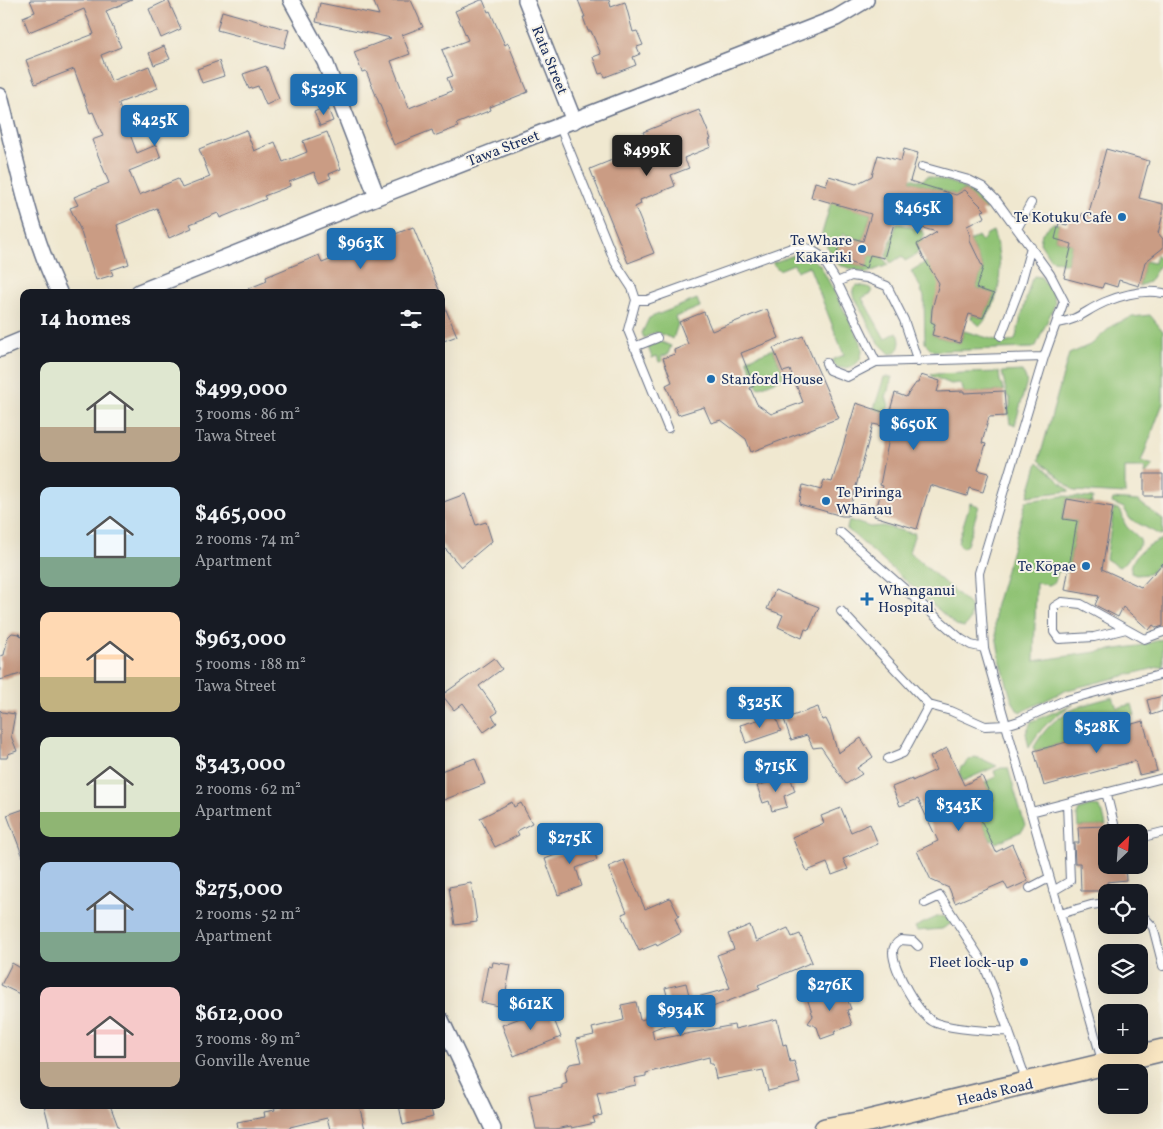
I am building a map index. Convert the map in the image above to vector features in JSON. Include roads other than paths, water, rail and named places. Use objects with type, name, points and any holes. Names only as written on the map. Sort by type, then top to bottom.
[{"type":"main road","name":"Heads Road","points":[[1108,1064],[1163,1050]]},
{"type":"main road","name":"Heads Road","points":[[825,1129],[865,1125],[1098,1066]]},
{"type":"street","points":[[291,0],[325,62],[377,197]]},
{"type":"street","name":"Rata Street","points":[[526,0],[574,121]]},
{"type":"street","name":"Tawa Street","points":[[146,289],[836,18],[866,0]]},
{"type":"street","points":[[0,96],[36,236],[47,269],[57,289]]},
{"type":"street","points":[[0,349],[20,341]]},
{"type":"street","points":[[445,1028],[493,1129]]},
{"type":"lane","points":[[560,126],[615,262],[632,288],[636,300],[628,330],[668,428]]},
{"type":"lane","points":[[922,167],[969,180],[983,187],[996,200],[1031,247],[1050,274],[1064,301],[1044,357],[979,573],[984,648],[1104,1064]]},
{"type":"lane","points":[[1017,229],[1031,202]]},
{"type":"lane","points":[[636,300],[647,300],[797,246],[810,249],[821,256],[837,282],[876,362]]},
{"type":"lane","points":[[1001,336],[1020,287],[1031,247]]},
{"type":"lane","points":[[837,282],[851,276],[867,278],[887,286],[904,320],[918,362]]},
{"type":"lane","points":[[1058,322],[1072,321],[1104,303],[1127,294],[1163,293]]},
{"type":"lane","points":[[634,347],[657,338]]},
{"type":"lane","points":[[826,363],[829,370],[847,377],[876,362],[1044,357]]},
{"type":"lane","points":[[840,532],[962,639],[971,645],[984,648]]},
{"type":"lane","points":[[1126,629],[1094,637],[1059,639],[1054,632],[1054,606],[1062,602],[1081,604],[1126,629],[1144,639],[1163,632]]},
{"type":"lane","points":[[841,611],[929,704],[951,710],[984,726],[1006,725],[1063,701],[1163,674]]},
{"type":"lane","points":[[888,759],[902,753],[929,704]]},
{"type":"lane","points":[[1031,812],[1163,778]]},
{"type":"lane","points":[[1106,792],[1114,824]]},
{"type":"lane","points":[[1053,891],[1070,880],[1067,803]]},
{"type":"lane","points":[[1148,836],[1163,832]]},
{"type":"lane","points":[[1030,888],[1049,878]]},
{"type":"lane","points":[[924,903],[940,896],[982,961],[1028,1084]]},
{"type":"lane","points":[[1060,914],[1098,904]]},
{"type":"lane","points":[[1148,922],[1153,927],[1163,966]]},
{"type":"lane","points":[[918,946],[913,941],[901,940],[895,944],[893,951],[894,959],[912,998],[927,1018],[936,1023],[960,1027],[998,1032],[1009,1031]]},
{"type":"place","name":"Te Kotuku Cafe","points":[[1122,217]]},
{"type":"place","name":"Te Whare Kākāriki","points":[[862,249]]},
{"type":"place","name":"Stanford House","points":[[711,379]]},
{"type":"place","name":"Te Piringa Whānau","points":[[826,501]]},
{"type":"place","name":"Te Kōpae","points":[[1086,566]]},
{"type":"place","name":"Whanganui Hospital","points":[[867,599]]},
{"type":"place","name":"Fleet lock-up","points":[[1024,962]]}]
